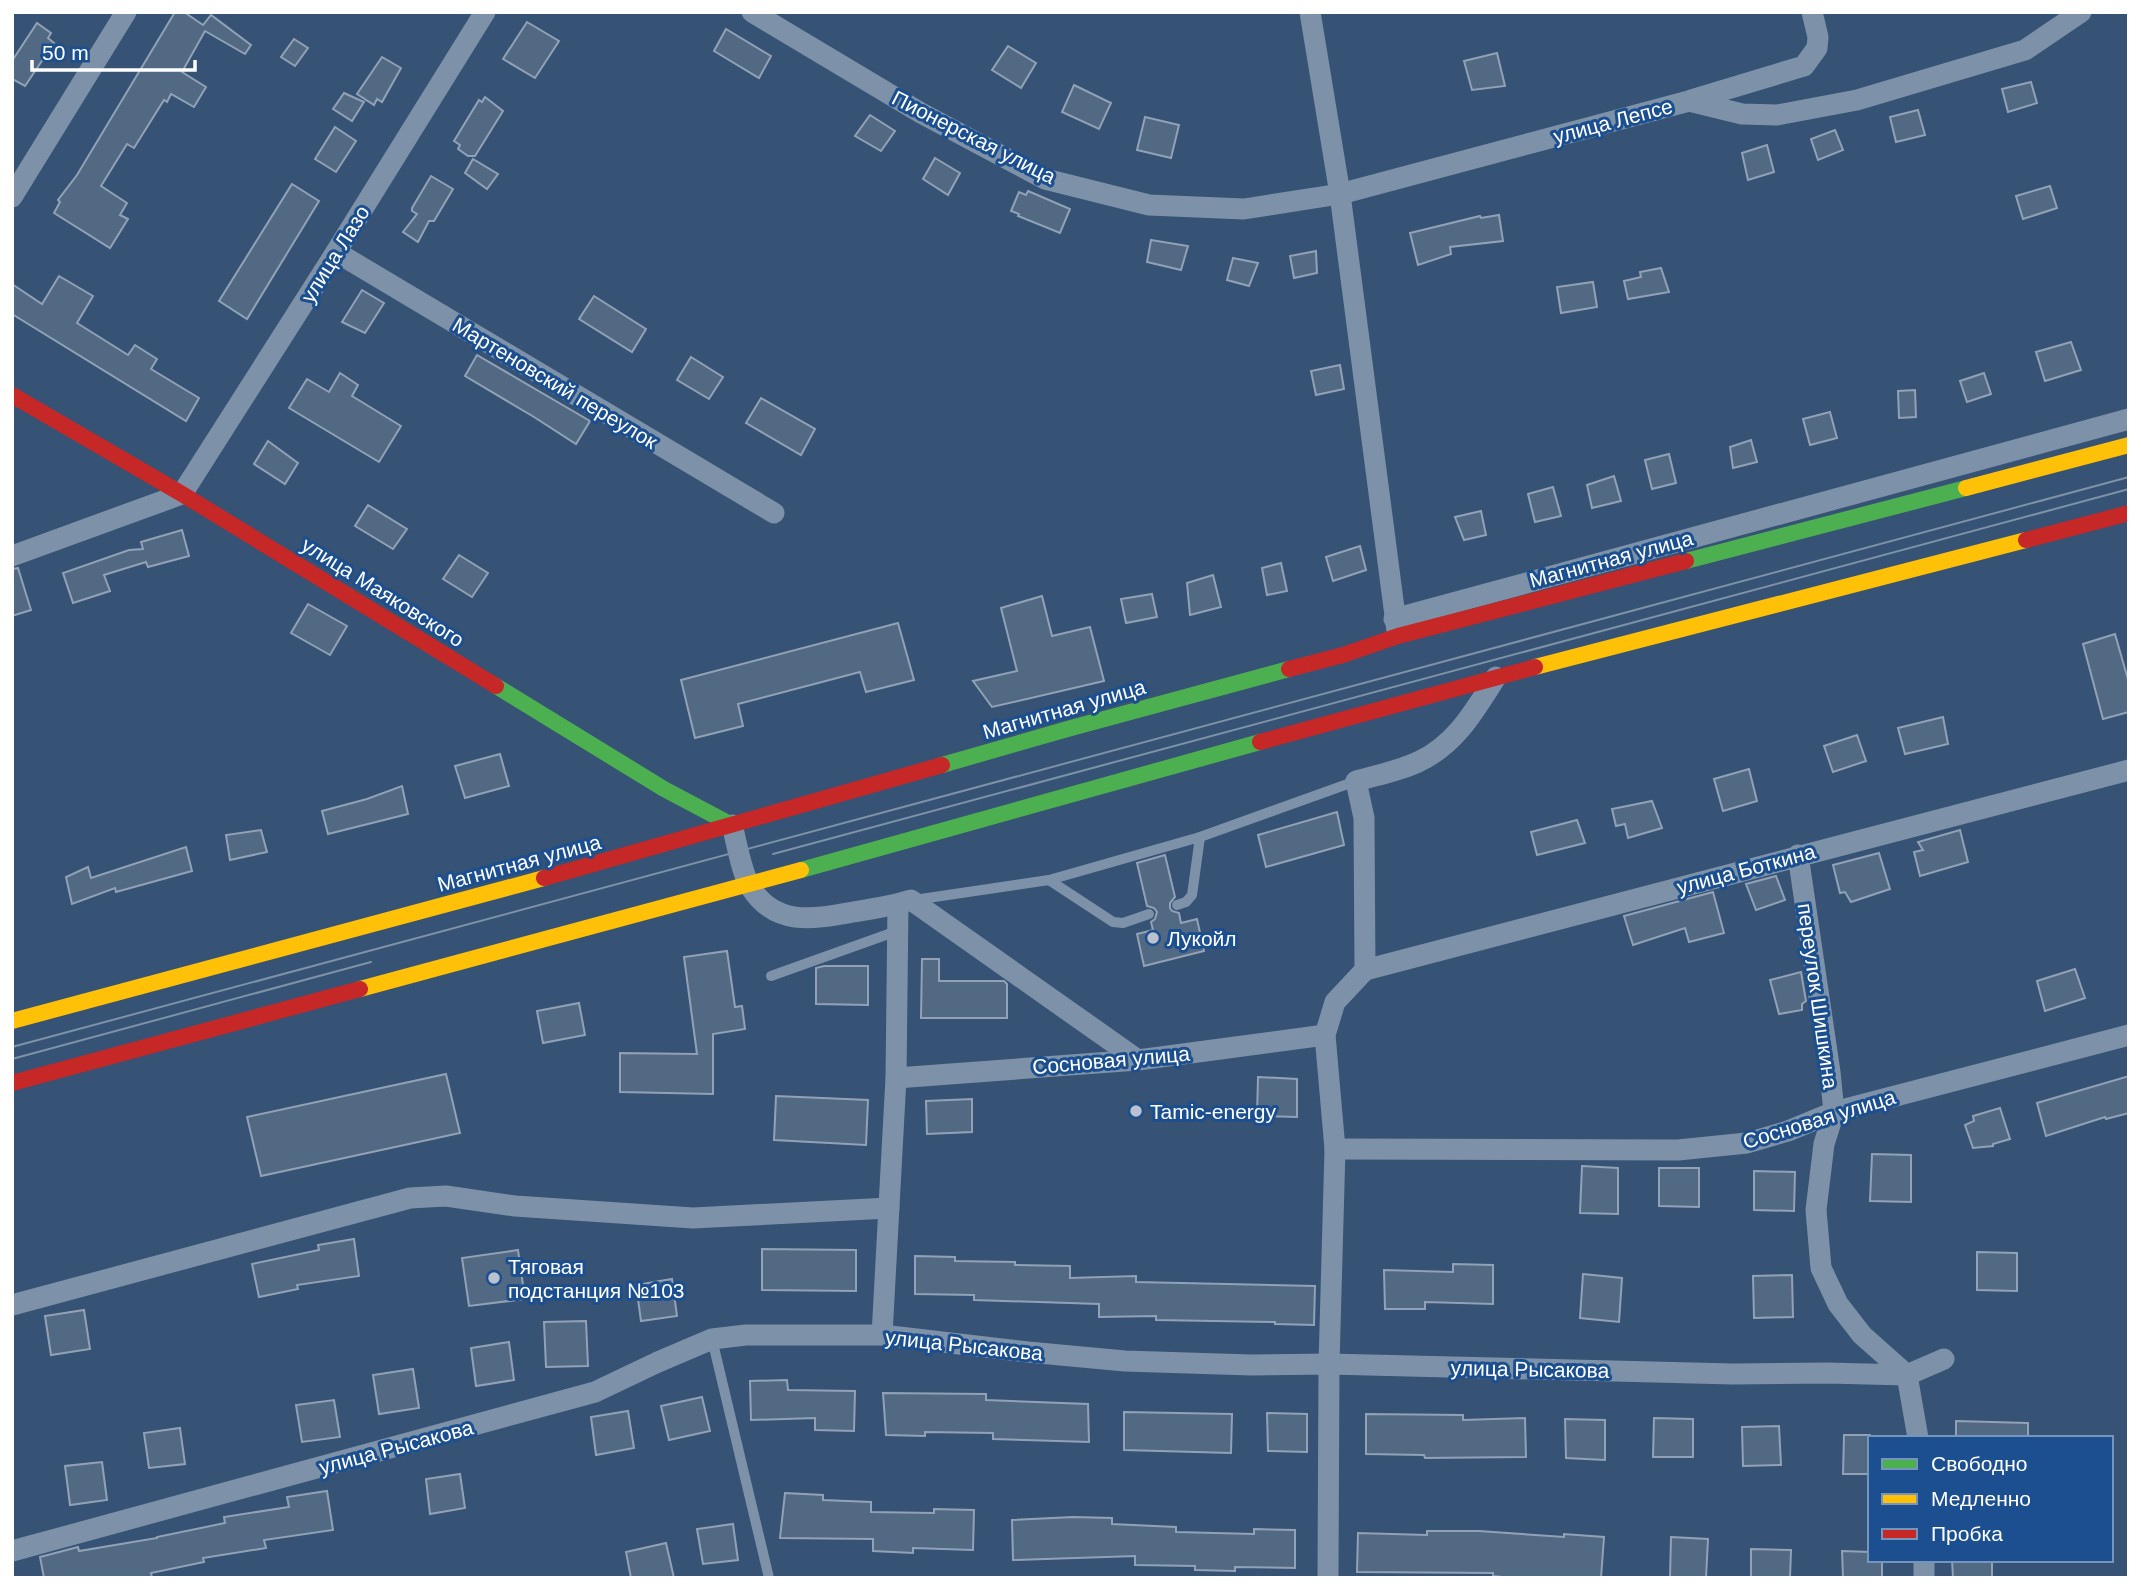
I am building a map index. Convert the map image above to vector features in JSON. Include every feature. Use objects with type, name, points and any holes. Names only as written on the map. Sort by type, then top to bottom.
[{"type":"main road","name":"улица Маяковского","points":[[12,395],[182,494],[664,789],[732,825]]},
{"type":"main road","name":"Магнитная улица","points":[[12,1021],[619,858],[1071,728],[1343,655],[1396,628],[2129,445]]},
{"type":"main road","points":[[12,1083],[749,884],[1496,677],[2129,513]]},
{"type":"street","points":[[12,197],[126,12]]},
{"type":"street","name":"улица Лазо","points":[[182,494],[485,12]]},
{"type":"street","name":"Пионерская улица","points":[[752,12],[920,113],[1045,179],[1149,205],[1244,209],[1339,194]]},
{"type":"street","points":[[1310,12],[1339,194],[1396,628],[2129,419]]},
{"type":"street","points":[[1689,101],[1804,66],[1817,48],[1818,37],[1812,12]]},
{"type":"street","name":"улица Лепсе","points":[[1339,194],[1689,101],[1742,114],[1777,115],[1857,100],[2025,50],[2081,12]]},
{"type":"street","name":"Мартеновский переулок","points":[[336,252],[774,513]]},
{"type":"street","points":[[12,556],[182,494]]},
{"type":"street","points":[[1328,1578],[1329,1364],[1335,1149],[1325,1035],[1335,1002],[1365,970],[1364,818],[1356,781],[1417,763],[1437,752],[1455,737],[1496,677]]},
{"type":"street","name":"улица Боткина","points":[[1365,970],[2129,770]]},
{"type":"street","points":[[732,825],[749,884],[760,900],[771,909],[785,916],[807,919],[905,902],[1138,1060]]},
{"type":"street","name":"переулок Шишкина","points":[[1798,855],[1830,1072],[1833,1112],[1824,1144],[1816,1210],[1821,1268],[1838,1304],[1862,1335],[1907,1375]]},
{"type":"street","points":[[882,1335],[896,1078],[897,932],[905,902]]},
{"type":"street","name":"Сосновая улица","points":[[896,1078],[1138,1060],[1325,1035]]},
{"type":"street","name":"Сосновая улица","points":[[1335,1149],[1678,1150],[1747,1143],[1788,1131],[1833,1112],[2129,1035]]},
{"type":"street","points":[[12,1305],[410,1198],[446,1196],[515,1206],[693,1218],[889,1208]]},
{"type":"street","name":"улица Рысакова","points":[[12,1551],[595,1392],[712,1339],[746,1335],[882,1335],[1125,1361],[1251,1365],[1329,1364],[1733,1374],[1907,1375],[1944,1359]]},
{"type":"street","points":[[1907,1375],[1919,1436]]},
{"type":"lane","points":[[905,902],[1049,880],[1200,837],[1356,781]]},
{"type":"lane","points":[[1177,905],[1186,902],[1192,895],[1200,837]]},
{"type":"lane","points":[[1049,880],[1112,922],[1123,923],[1149,914]]},
{"type":"lane","points":[[771,976],[897,932]]},
{"type":"lane","points":[[712,1339],[769,1578]]},
{"type":"building","points":[[175,12],[184,12],[203,25],[211,15],[251,45],[245,54],[205,31],[182,72],[206,87],[194,107],[171,94],[167,102],[164,100],[134,148],[127,144],[101,186],[127,203],[120,215],[128,219],[110,248],[54,213],[60,202],[58,200],[77,175]]},
{"type":"building","points":[[527,22],[559,41],[535,78],[503,59]]},
{"type":"building","points":[[37,23],[51,33],[48,38],[54,43],[25,86],[12,79],[12,61]]},
{"type":"building","points":[[726,29],[771,56],[759,78],[714,51]]},
{"type":"building","points":[[294,39],[308,48],[295,66],[281,57]]},
{"type":"building","points":[[1008,46],[1036,63],[1021,88],[992,70]]},
{"type":"building","points":[[1497,53],[1505,86],[1472,90],[1464,61]]},
{"type":"building","points":[[382,57],[401,68],[382,102],[377,99],[374,105],[357,94]]},
{"type":"building","points":[[2031,82],[2037,103],[2008,112],[2002,89]]},
{"type":"building","points":[[1074,85],[1111,103],[1099,129],[1062,112]]},
{"type":"building","points":[[344,93],[364,102],[352,121],[333,109]]},
{"type":"building","points":[[485,97],[503,111],[475,156],[468,156],[458,149],[460,145],[454,141],[479,100],[482,102]]},
{"type":"building","points":[[1918,110],[1925,135],[1896,142],[1890,117]]},
{"type":"building","points":[[870,115],[895,131],[881,151],[855,136]]},
{"type":"building","points":[[1145,117],[1179,125],[1171,158],[1137,150]]},
{"type":"building","points":[[335,127],[356,141],[336,172],[315,159]]},
{"type":"building","points":[[1835,130],[1843,150],[1818,160],[1811,139]]},
{"type":"building","points":[[1767,145],[1774,172],[1748,180],[1742,153]]},
{"type":"building","points":[[935,158],[960,173],[948,195],[923,179]]},
{"type":"building","points":[[473,159],[498,174],[487,189],[465,173]]},
{"type":"building","points":[[431,176],[453,189],[434,221],[429,221],[418,242],[403,232],[417,214],[412,208]]},
{"type":"building","points":[[292,184],[319,201],[247,319],[219,301]]},
{"type":"building","points":[[2050,186],[2057,208],[2023,219],[2016,196]]},
{"type":"building","points":[[1028,191],[1070,209],[1060,233],[1011,211],[1019,192],[1026,195]]},
{"type":"building","points":[[1499,215],[1503,241],[1450,247],[1451,254],[1418,265],[1410,233],[1480,216]]},
{"type":"building","points":[[1151,240],[1188,246],[1181,270],[1147,262]]},
{"type":"building","points":[[1316,251],[1317,273],[1294,278],[1290,256]]},
{"type":"building","points":[[1233,258],[1258,263],[1249,286],[1227,280]]},
{"type":"building","points":[[1661,268],[1669,292],[1628,299],[1624,281],[1641,277],[1640,272]]},
{"type":"building","points":[[59,276],[93,296],[77,323],[128,355],[135,345],[157,359],[151,369],[199,398],[186,421],[12,314],[12,284],[42,304]]},
{"type":"building","points":[[1593,282],[1597,307],[1561,313],[1557,287]]},
{"type":"building","points":[[362,290],[384,303],[365,333],[342,322]]},
{"type":"building","points":[[594,296],[646,329],[632,352],[579,319]]},
{"type":"building","points":[[2071,342],[2081,370],[2045,381],[2036,352]]},
{"type":"building","points":[[477,355],[590,421],[576,444],[465,376]]},
{"type":"building","points":[[691,357],[723,377],[709,399],[677,380]]},
{"type":"building","points":[[1340,365],[1344,389],[1316,395],[1311,371]]},
{"type":"building","points":[[340,373],[358,385],[352,396],[401,426],[379,462],[289,408],[307,379],[329,392]]},
{"type":"building","points":[[1984,373],[1991,394],[1967,402],[1960,381]]},
{"type":"building","points":[[1915,390],[1916,417],[1899,418],[1898,391]]},
{"type":"building","points":[[761,398],[815,429],[801,455],[746,423]]},
{"type":"building","points":[[1830,412],[1837,438],[1810,445],[1803,419]]},
{"type":"building","points":[[1751,440],[1757,462],[1733,468],[1730,447]]},
{"type":"building","points":[[268,441],[298,463],[285,484],[254,464]]},
{"type":"building","points":[[1669,454],[1676,483],[1652,489],[1645,460]]},
{"type":"building","points":[[1614,476],[1621,501],[1592,508],[1587,485]]},
{"type":"building","points":[[1553,487],[1561,516],[1535,522],[1528,494]]},
{"type":"building","points":[[368,505],[407,529],[393,549],[355,526]]},
{"type":"building","points":[[1481,511],[1486,535],[1464,540],[1455,517]]},
{"type":"building","points":[[182,530],[189,556],[148,567],[146,562],[104,575],[110,591],[73,603],[63,573],[129,550],[143,549],[141,542]]},
{"type":"building","points":[[1360,546],[1366,570],[1333,581],[1326,557]]},
{"type":"building","points":[[459,555],[488,573],[472,597],[443,579]]},
{"type":"building","points":[[1281,563],[1287,591],[1267,595],[1262,568]]},
{"type":"building","points":[[18,568],[31,610],[12,616],[12,569]]},
{"type":"building","points":[[1213,575],[1221,607],[1190,615],[1187,583]]},
{"type":"building","points":[[1152,594],[1157,617],[1126,623],[1121,599]]},
{"type":"building","points":[[1042,596],[1052,636],[1090,627],[1104,681],[992,707],[973,681],[1017,671],[1001,608]]},
{"type":"building","points":[[308,604],[347,626],[330,655],[291,633]]},
{"type":"building","points":[[898,623],[914,680],[866,692],[860,672],[738,704],[743,726],[695,738],[681,680]]},
{"type":"building","points":[[2115,634],[2129,683],[2129,712],[2103,719],[2083,644]]},
{"type":"building","points":[[1943,717],[1948,744],[1905,754],[1898,728]]},
{"type":"building","points":[[1857,735],[1866,761],[1833,772],[1824,746]]},
{"type":"building","points":[[500,754],[509,786],[465,798],[455,766]]},
{"type":"building","points":[[1749,769],[1757,801],[1723,811],[1714,779]]},
{"type":"building","points":[[402,786],[408,814],[328,834],[322,811]]},
{"type":"building","points":[[1652,801],[1662,828],[1628,838],[1625,824],[1616,826],[1612,809]]},
{"type":"building","points":[[1337,812],[1344,845],[1266,867],[1258,835]]},
{"type":"building","points":[[1577,820],[1585,843],[1537,855],[1531,832]]},
{"type":"building","points":[[261,830],[267,852],[230,860],[226,835]]},
{"type":"building","points":[[1960,830],[1968,862],[1920,876],[1914,852],[1923,850],[1918,842]]},
{"type":"building","points":[[186,847],[192,871],[116,892],[115,888],[72,904],[66,877],[88,867],[91,878]]},
{"type":"building","points":[[1879,853],[1890,889],[1851,902],[1845,892],[1840,893],[1833,865]]},
{"type":"building","points":[[1165,855],[1175,897],[1170,908],[1179,913],[1181,923],[1197,919],[1204,951],[1144,966],[1137,934],[1153,930],[1151,922],[1157,912],[1147,906],[1137,863]]},
{"type":"building","points":[[1776,876],[1785,900],[1756,910],[1746,884]]},
{"type":"building","points":[[1713,892],[1724,933],[1689,942],[1685,928],[1633,945],[1624,916]]},
{"type":"building","points":[[727,951],[735,1007],[742,1006],[745,1029],[713,1034],[713,1094],[620,1092],[620,1053],[697,1054],[684,957]]},
{"type":"building","points":[[922,959],[939,959],[939,981],[1004,981],[1007,984],[1007,1018],[921,1018]]},
{"type":"building","points":[[868,966],[868,1005],[816,1004],[816,968]]},
{"type":"building","points":[[2075,969],[2085,998],[2045,1011],[2037,981]]},
{"type":"building","points":[[1801,972],[1806,1001],[1802,1004],[1802,1010],[1779,1014],[1770,980]]},
{"type":"building","points":[[579,1003],[585,1035],[543,1043],[537,1011]]},
{"type":"building","points":[[446,1074],[460,1133],[261,1176],[247,1117]]},
{"type":"building","points":[[2129,1076],[2129,1113],[2106,1119],[2105,1117],[2046,1136],[2037,1103]]},
{"type":"building","points":[[1258,1077],[1297,1079],[1297,1117],[1257,1116]]},
{"type":"building","points":[[776,1096],[868,1100],[866,1145],[774,1140]]},
{"type":"building","points":[[972,1099],[972,1132],[927,1134],[926,1101]]},
{"type":"building","points":[[2000,1108],[2010,1139],[1993,1146],[1973,1148],[1965,1125],[1974,1121],[1973,1116]]},
{"type":"building","points":[[1872,1154],[1911,1155],[1911,1202],[1870,1201]]},
{"type":"building","points":[[1582,1166],[1618,1168],[1618,1214],[1580,1213]]},
{"type":"building","points":[[1659,1168],[1699,1168],[1699,1207],[1659,1206]]},
{"type":"building","points":[[1754,1171],[1795,1172],[1794,1211],[1754,1210]]},
{"type":"building","points":[[354,1239],[359,1276],[297,1285],[298,1289],[259,1297],[252,1264],[319,1250],[318,1245]]},
{"type":"building","points":[[762,1249],[856,1250],[856,1291],[762,1290]]},
{"type":"building","name":"Тяговая подстанция №103","points":[[518,1250],[525,1299],[469,1306],[462,1258]]},
{"type":"building","points":[[1977,1252],[2017,1253],[2017,1291],[1977,1290]]},
{"type":"building","points":[[915,1256],[955,1257],[955,1261],[1015,1262],[1015,1265],[1070,1266],[1070,1278],[1136,1276],[1136,1282],[1315,1286],[1314,1325],[1156,1320],[1156,1316],[1099,1317],[1099,1304],[974,1300],[974,1295],[915,1294]]},
{"type":"building","points":[[1453,1264],[1493,1265],[1493,1304],[1425,1302],[1425,1309],[1385,1309],[1384,1270],[1453,1272]]},
{"type":"building","points":[[1583,1274],[1622,1278],[1619,1322],[1580,1318]]},
{"type":"building","points":[[1792,1275],[1793,1317],[1754,1318],[1753,1276]]},
{"type":"building","points":[[672,1279],[677,1316],[641,1321],[636,1285]]},
{"type":"building","points":[[84,1310],[90,1349],[51,1355],[45,1316]]},
{"type":"building","points":[[586,1321],[588,1366],[546,1367],[544,1322]]},
{"type":"building","points":[[509,1342],[514,1380],[476,1386],[471,1348]]},
{"type":"building","points":[[413,1369],[419,1408],[379,1414],[373,1375]]},
{"type":"building","points":[[787,1380],[788,1390],[855,1391],[854,1431],[815,1430],[815,1418],[751,1420],[750,1381]]},
{"type":"building","points":[[883,1393],[986,1394],[986,1400],[1088,1404],[1089,1442],[993,1439],[993,1433],[925,1432],[925,1436],[886,1435]]},
{"type":"building","points":[[702,1397],[710,1431],[669,1440],[661,1406]]},
{"type":"building","points":[[334,1400],[340,1437],[302,1442],[296,1405]]},
{"type":"building","points":[[628,1411],[634,1448],[596,1455],[591,1417]]},
{"type":"building","points":[[1124,1412],[1232,1414],[1231,1453],[1124,1450]]},
{"type":"building","points":[[1267,1413],[1307,1414],[1307,1452],[1268,1451]]},
{"type":"building","points":[[1366,1414],[1463,1415],[1463,1420],[1525,1418],[1526,1457],[1425,1458],[1424,1455],[1366,1454]]},
{"type":"building","points":[[1654,1418],[1693,1419],[1693,1457],[1653,1457]]},
{"type":"building","points":[[1565,1419],[1605,1420],[1605,1460],[1566,1458]]},
{"type":"building","points":[[1956,1421],[2028,1423],[2028,1436],[1956,1436]]},
{"type":"building","points":[[1779,1426],[1781,1465],[1743,1466],[1742,1427]]},
{"type":"building","points":[[180,1428],[185,1464],[149,1468],[144,1433]]},
{"type":"building","points":[[1844,1435],[1870,1435],[1868,1474],[1843,1474]]},
{"type":"building","points":[[102,1462],[107,1500],[70,1505],[65,1466]]},
{"type":"building","points":[[460,1474],[465,1508],[430,1514],[426,1479]]},
{"type":"building","points":[[327,1491],[333,1530],[264,1540],[266,1548],[203,1558],[204,1562],[151,1573],[152,1578],[44,1578],[40,1557],[78,1547],[79,1551],[225,1523],[224,1517],[289,1507],[287,1497]]},
{"type":"building","points":[[785,1493],[823,1495],[823,1500],[871,1502],[871,1512],[934,1513],[934,1509],[974,1510],[973,1550],[913,1548],[913,1553],[873,1551],[873,1539],[780,1538]]},
{"type":"building","points":[[1112,1518],[1112,1524],[1176,1527],[1176,1532],[1254,1534],[1254,1529],[1295,1530],[1295,1568],[1235,1567],[1235,1571],[1195,1570],[1195,1566],[1135,1565],[1135,1556],[1013,1560],[1012,1520]]},
{"type":"building","points":[[733,1524],[738,1560],[703,1564],[697,1529]]},
{"type":"building","points":[[1427,1531],[1604,1537],[1601,1578],[1511,1578],[1493,1576],[1493,1573],[1357,1572],[1358,1533],[1427,1535]]},
{"type":"building","points":[[1671,1537],[1708,1539],[1706,1578],[1670,1578]]},
{"type":"building","points":[[666,1543],[674,1578],[631,1578],[626,1552]]},
{"type":"building","points":[[1751,1549],[1791,1550],[1790,1578],[1751,1578]]},
{"type":"building","points":[[1842,1551],[1868,1552],[1868,1562],[1882,1562],[1882,1578],[1843,1578]]},
{"type":"building","points":[[1952,1562],[1992,1562],[1992,1578],[1953,1578]]},
{"type":"tram line","points":[[12,1047],[2129,477]]},
{"type":"tram line","points":[[773,854],[2129,489]]},
{"type":"tram line","points":[[12,1059],[371,962]]},
{"type":"traffic: fast","points":[[1686,561],[1966,488]]},
{"type":"traffic: fast","points":[[942,765],[1289,669]]},
{"type":"traffic: fast","points":[[496,686],[664,789],[732,825]]},
{"type":"traffic: fast","points":[[801,870],[1260,742]]},
{"type":"traffic: slow","points":[[1966,488],[2129,445]]},
{"type":"traffic: slow","points":[[1535,667],[2026,540]]},
{"type":"traffic: slow","points":[[360,989],[801,870]]},
{"type":"traffic: slow","points":[[12,1021],[544,878]]},
{"type":"traffic: jam","points":[[12,395],[182,494],[496,686]]},
{"type":"traffic: jam","points":[[2026,540],[2129,513]]},
{"type":"traffic: jam","points":[[1289,669],[1343,655],[1398,636],[1686,561]]},
{"type":"traffic: jam","points":[[1260,742],[1535,667]]},
{"type":"traffic: jam","points":[[544,878],[942,765]]},
{"type":"traffic: jam","points":[[12,1083],[360,989]]},
{"type":"place","name":"Лукойл","points":[[1153,938]]},
{"type":"place","name":"Tamic-energy","points":[[1136,1111]]},
{"type":"place","name":"Тяговая подстанция №103","points":[[494,1278]]}]
